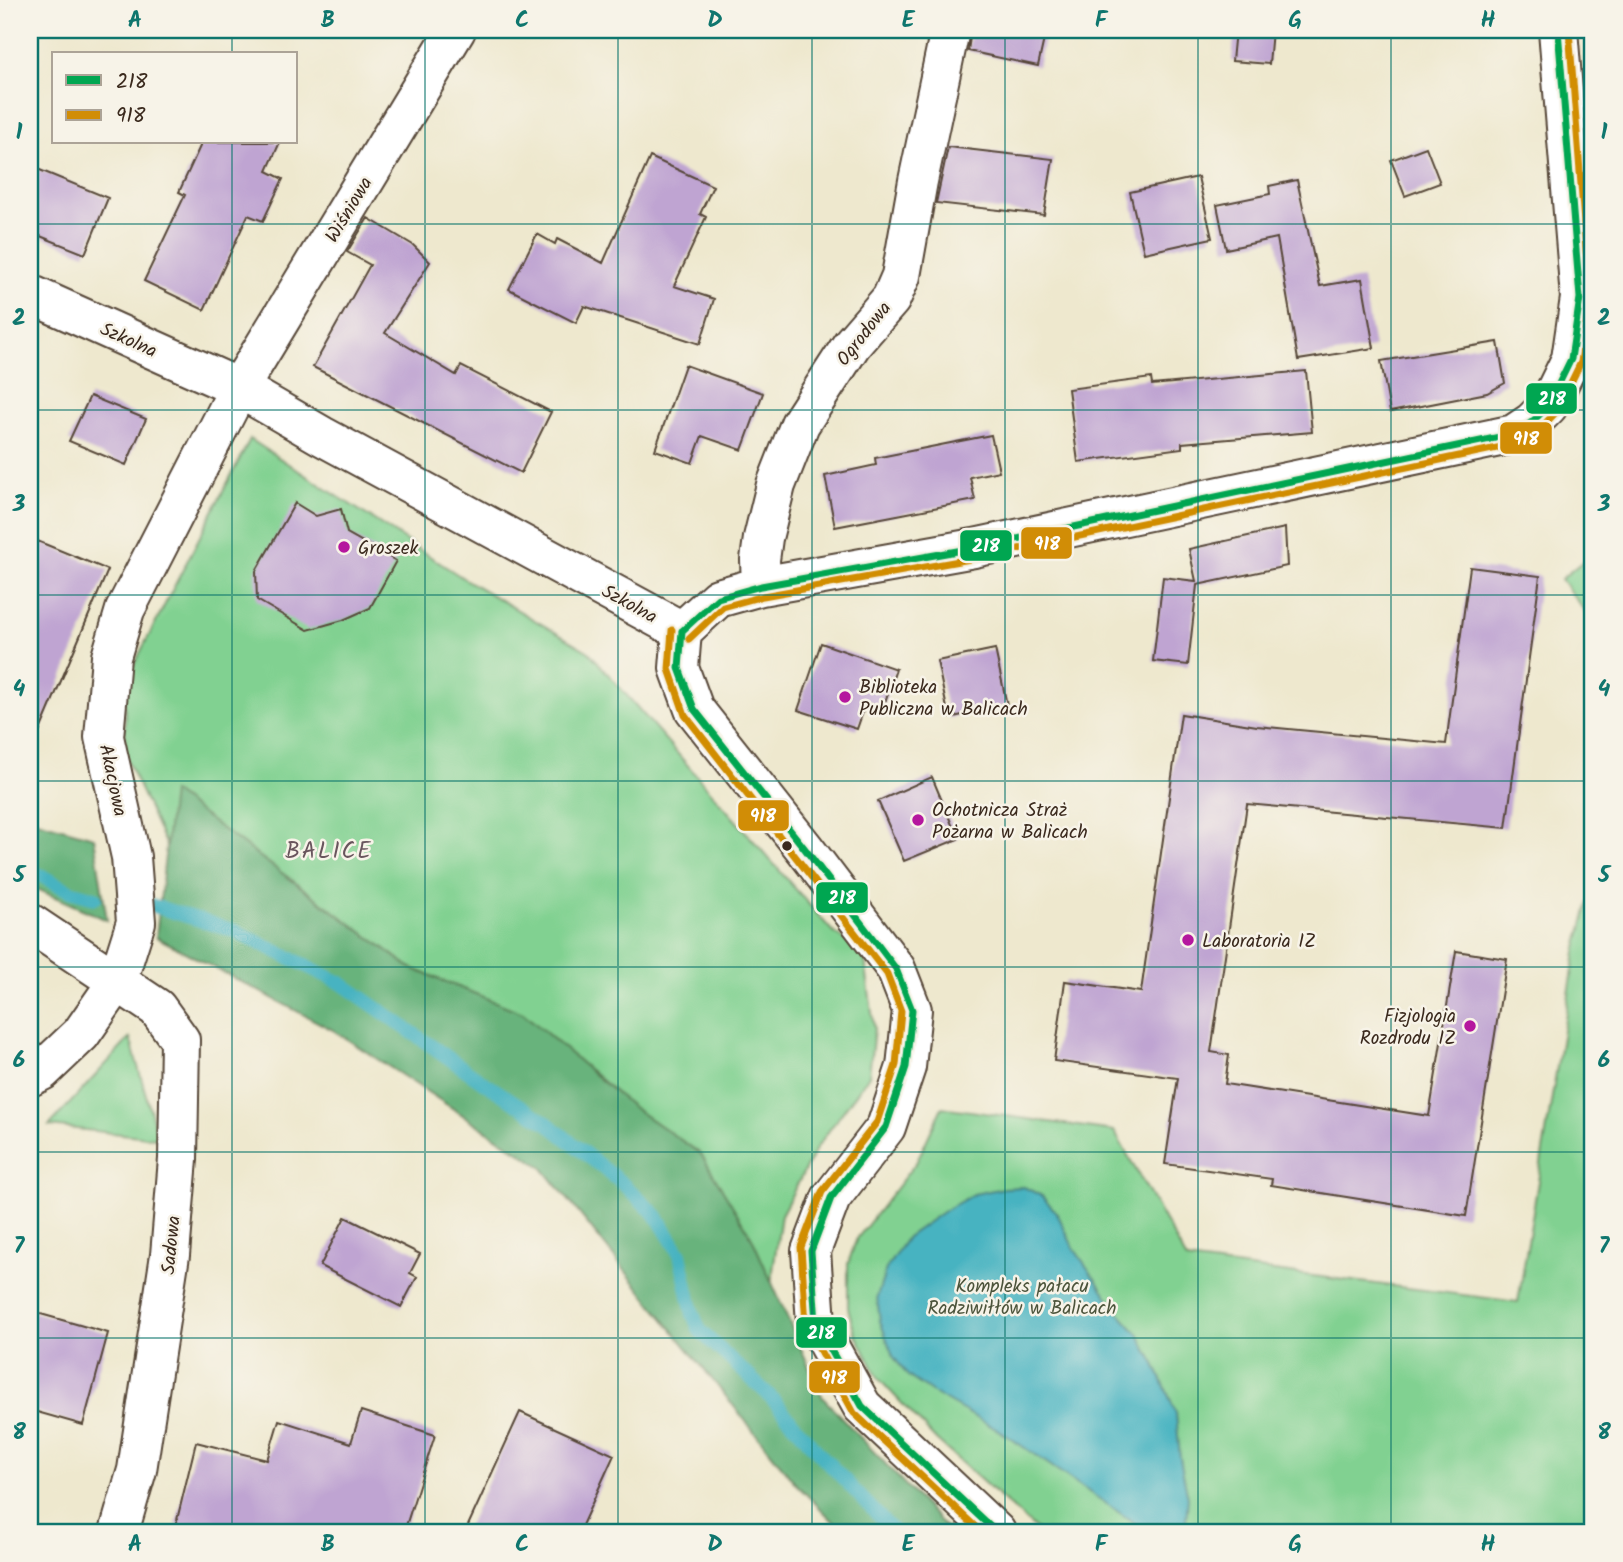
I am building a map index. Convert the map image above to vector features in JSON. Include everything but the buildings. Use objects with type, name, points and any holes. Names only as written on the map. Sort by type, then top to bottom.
[{"type":"street","name":"Wiśniowa","points":[[239,388],[456,30]]},
{"type":"street","name":"Ogrodowa","points":[[761,586],[763,538],[776,485],[800,424],[852,345],[891,299],[901,276],[950,30]]},
{"type":"street","name":"Szkolna","points":[[30,294],[239,388],[322,436],[682,631],[718,598],[761,586],[974,548],[1514,434],[1532,422],[1548,406],[1571,359],[1580,298],[1558,30]]},
{"type":"street","name":"Akacjowa","points":[[30,1077],[42,1071],[81,1034],[117,982],[136,922],[131,858],[104,737],[111,657],[125,610],[239,388]]},
{"type":"street","points":[[682,631],[679,668],[694,709],[797,838],[896,969],[912,1010],[906,1067],[886,1127],[831,1198],[811,1251],[816,1323],[862,1406],[996,1532]]},
{"type":"street","name":"Sadowa","points":[[30,923],[157,1008],[180,1040],[178,1159],[170,1255],[137,1470],[120,1532]]},
{"type":"green space","points":[[250,439],[463,578],[589,652],[833,932],[864,952],[874,1028],[869,1076],[817,1147],[781,1215],[771,1284],[701,1154],[631,1106],[523,1013],[411,968],[173,793],[166,846],[125,756],[125,682]]},
{"type":"green space","points":[[1593,553],[1593,623],[1561,579]]},
{"type":"green space","points":[[172,792],[411,968],[523,1013],[631,1106],[701,1154],[752,1238],[823,1398],[950,1532],[844,1532],[796,1484],[542,1167],[333,1030],[156,937]]},
{"type":"green space","points":[[30,819],[94,837],[107,920],[30,886]]},
{"type":"green space","name":"Kompleks pałacu Radziwiłłów w Balicach","points":[[1593,886],[1593,1532],[1039,1532],[936,1440],[879,1379],[855,1333],[848,1308],[848,1264],[856,1240],[917,1161],[942,1107],[1114,1131],[1187,1260],[1518,1302],[1576,952]]},
{"type":"green space","points":[[130,1038],[158,1138],[49,1126]]},
{"type":"water","points":[[1024,1187],[1042,1196],[1057,1213],[1073,1247],[1118,1312],[1139,1335],[1156,1366],[1176,1413],[1180,1458],[1188,1498],[1183,1532],[1150,1532],[1133,1522],[1003,1433],[908,1376],[893,1356],[880,1321],[877,1297],[886,1269],[907,1237],[974,1194]]},
{"type":"waterway","points":[[30,870],[70,891],[95,898]]},
{"type":"waterway","points":[[151,905],[235,931],[341,983],[547,1123],[623,1184],[656,1215],[680,1254],[693,1314],[700,1331],[769,1395],[817,1451],[894,1532]]},
{"type":"transit line","name":"218","points":[[682,631],[718,598],[761,586],[974,548],[1514,434],[1532,422],[1548,406],[1571,359],[1580,298],[1558,30]]},
{"type":"transit line","name":"918","points":[[689,639],[723,607],[763,596],[976,558],[1516,444],[1539,430],[1557,411],[1581,362],[1590,300],[1569,30]]},
{"type":"transit line","name":"918","points":[[672,630],[669,669],[685,715],[887,974],[901,1011],[896,1065],[877,1122],[822,1192],[801,1247],[806,1325],[854,1413],[981,1532]]},
{"type":"transit line","name":"218","points":[[682,631],[679,668],[694,709],[896,969],[912,1010],[906,1067],[886,1127],[831,1198],[811,1251],[816,1323],[862,1406],[996,1532]]},
{"type":"place","name":"Groszek","points":[[344,547]]},
{"type":"place","name":"Biblioteka Publiczna w Balicach","points":[[845,697]]},
{"type":"place","name":"Ochotnicza Straż Pożarna w Balicach","points":[[918,820]]},
{"type":"place","name":"Laboratoria IZ","points":[[1188,940]]},
{"type":"place","name":"Fizjologia Rozdrodu IZ","points":[[1470,1026]]},
{"type":"district","name":"BALICE","points":[[329,850]]}]
